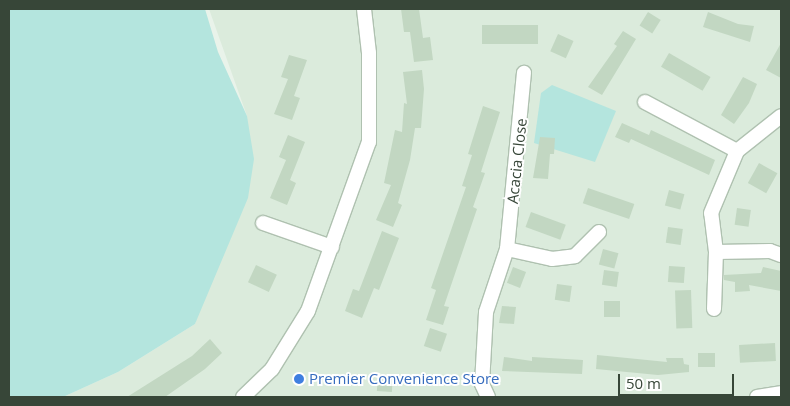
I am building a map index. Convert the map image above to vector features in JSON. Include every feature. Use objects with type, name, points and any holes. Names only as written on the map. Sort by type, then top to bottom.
[{"type":"street","points":[[243,397],[272,369],[308,311],[369,142],[369,53],[364,9]]},
{"type":"street","name":"Acacia Close","points":[[488,397],[482,384],[486,312],[507,249],[524,74]]},
{"type":"street","points":[[645,102],[737,151]]},
{"type":"street","points":[[714,309],[716,252],[711,213],[737,151],[781,116]]},
{"type":"street","points":[[263,223],[332,248]]},
{"type":"street","points":[[507,249],[552,259],[575,256],[599,232]]},
{"type":"street","points":[[716,252],[770,251],[781,255]]},
{"type":"street","points":[[757,397],[781,392]]},
{"type":"shaded area","points":[[9,9],[205,9],[218,52],[247,116],[254,159],[248,198],[195,324],[118,372],[63,397],[9,397]]},
{"type":"shaded area","points":[[209,9],[781,9],[781,397],[63,397],[118,372],[195,324],[247,116]]},
{"type":"shaded area","points":[[552,85],[616,111],[595,162],[534,143],[541,93]]},
{"type":"building","points":[[401,9],[419,9],[423,38],[430,37],[433,60],[414,62],[410,32],[404,32]]},
{"type":"building","points":[[648,12],[661,20],[652,34],[640,26]]},
{"type":"building","points":[[708,12],[738,24],[754,26],[750,42],[703,27]]},
{"type":"building","points":[[482,25],[538,25],[538,44],[482,44]]},
{"type":"building","points":[[623,31],[636,39],[602,95],[588,87],[617,46],[614,44]]},
{"type":"building","points":[[558,34],[574,41],[566,58],[550,51]]},
{"type":"building","points":[[781,43],[781,78],[766,70]]},
{"type":"building","points":[[669,53],[711,77],[703,91],[661,67]]},
{"type":"building","points":[[289,55],[307,60],[294,96],[300,98],[292,120],[274,114],[288,79],[281,77]]},
{"type":"building","points":[[422,70],[424,89],[421,128],[415,128],[410,160],[398,203],[402,205],[393,227],[376,220],[391,185],[384,183],[395,130],[402,132],[404,103],[407,104],[403,72]]},
{"type":"building","points":[[743,77],[757,84],[749,103],[734,124],[721,115]]},
{"type":"building","points":[[483,106],[500,112],[481,172],[485,173],[473,207],[477,209],[444,306],[449,307],[443,325],[426,320],[436,290],[431,288],[466,187],[462,186],[472,155],[468,154]]},
{"type":"building","points":[[622,123],[649,135],[651,130],[715,160],[709,175],[631,139],[629,143],[615,137]]},
{"type":"building","points":[[288,135],[305,142],[290,180],[296,183],[287,205],[270,198],[286,160],[279,157]]},
{"type":"building","points":[[540,137],[555,138],[554,154],[550,154],[548,179],[533,178]]},
{"type":"building","points":[[759,163],[777,173],[766,193],[748,183]]},
{"type":"building","points":[[588,188],[634,204],[629,219],[583,203]]},
{"type":"building","points":[[669,190],[684,194],[680,210],[665,205]]},
{"type":"building","points":[[737,208],[751,210],[748,227],[735,225]]},
{"type":"building","points":[[531,212],[566,225],[560,240],[526,227]]},
{"type":"building","points":[[668,227],[683,229],[681,245],[666,243]]},
{"type":"building","points":[[382,231],[399,238],[379,290],[374,288],[362,318],[345,311],[353,289],[359,291]]},
{"type":"building","points":[[603,249],[618,253],[614,269],[599,264]]},
{"type":"building","points":[[256,265],[277,275],[269,292],[248,282]]},
{"type":"building","points":[[669,266],[685,267],[684,283],[668,282]]},
{"type":"building","points":[[513,267],[526,272],[520,288],[507,283]]},
{"type":"building","points":[[763,267],[781,271],[781,291],[749,285],[750,291],[735,292],[735,282],[724,280],[724,275],[761,273]]},
{"type":"building","points":[[604,270],[619,272],[617,287],[602,285]]},
{"type":"building","points":[[557,284],[572,286],[570,302],[555,300]]},
{"type":"building","points":[[691,290],[692,328],[676,329],[675,291]]},
{"type":"building","points":[[604,301],[620,301],[620,317],[604,317]]},
{"type":"building","points":[[502,306],[516,307],[514,324],[499,323]]},
{"type":"building","points":[[430,328],[447,334],[441,352],[424,346]]},
{"type":"building","points":[[210,339],[222,353],[205,369],[165,397],[127,397],[192,356]]},
{"type":"building","points":[[775,343],[776,361],[740,363],[739,345]]},
{"type":"building","points":[[698,353],[715,353],[715,367],[698,367]]},
{"type":"building","points":[[597,355],[667,362],[666,358],[683,358],[684,364],[689,365],[689,372],[658,375],[596,369]]},
{"type":"building","points":[[504,357],[532,361],[532,357],[583,360],[582,374],[502,371]]},
{"type":"building","points":[[378,375],[393,376],[392,392],[377,391]]},
{"type":"place","name":"Premier Convenience Store","points":[[299,379]]}]
